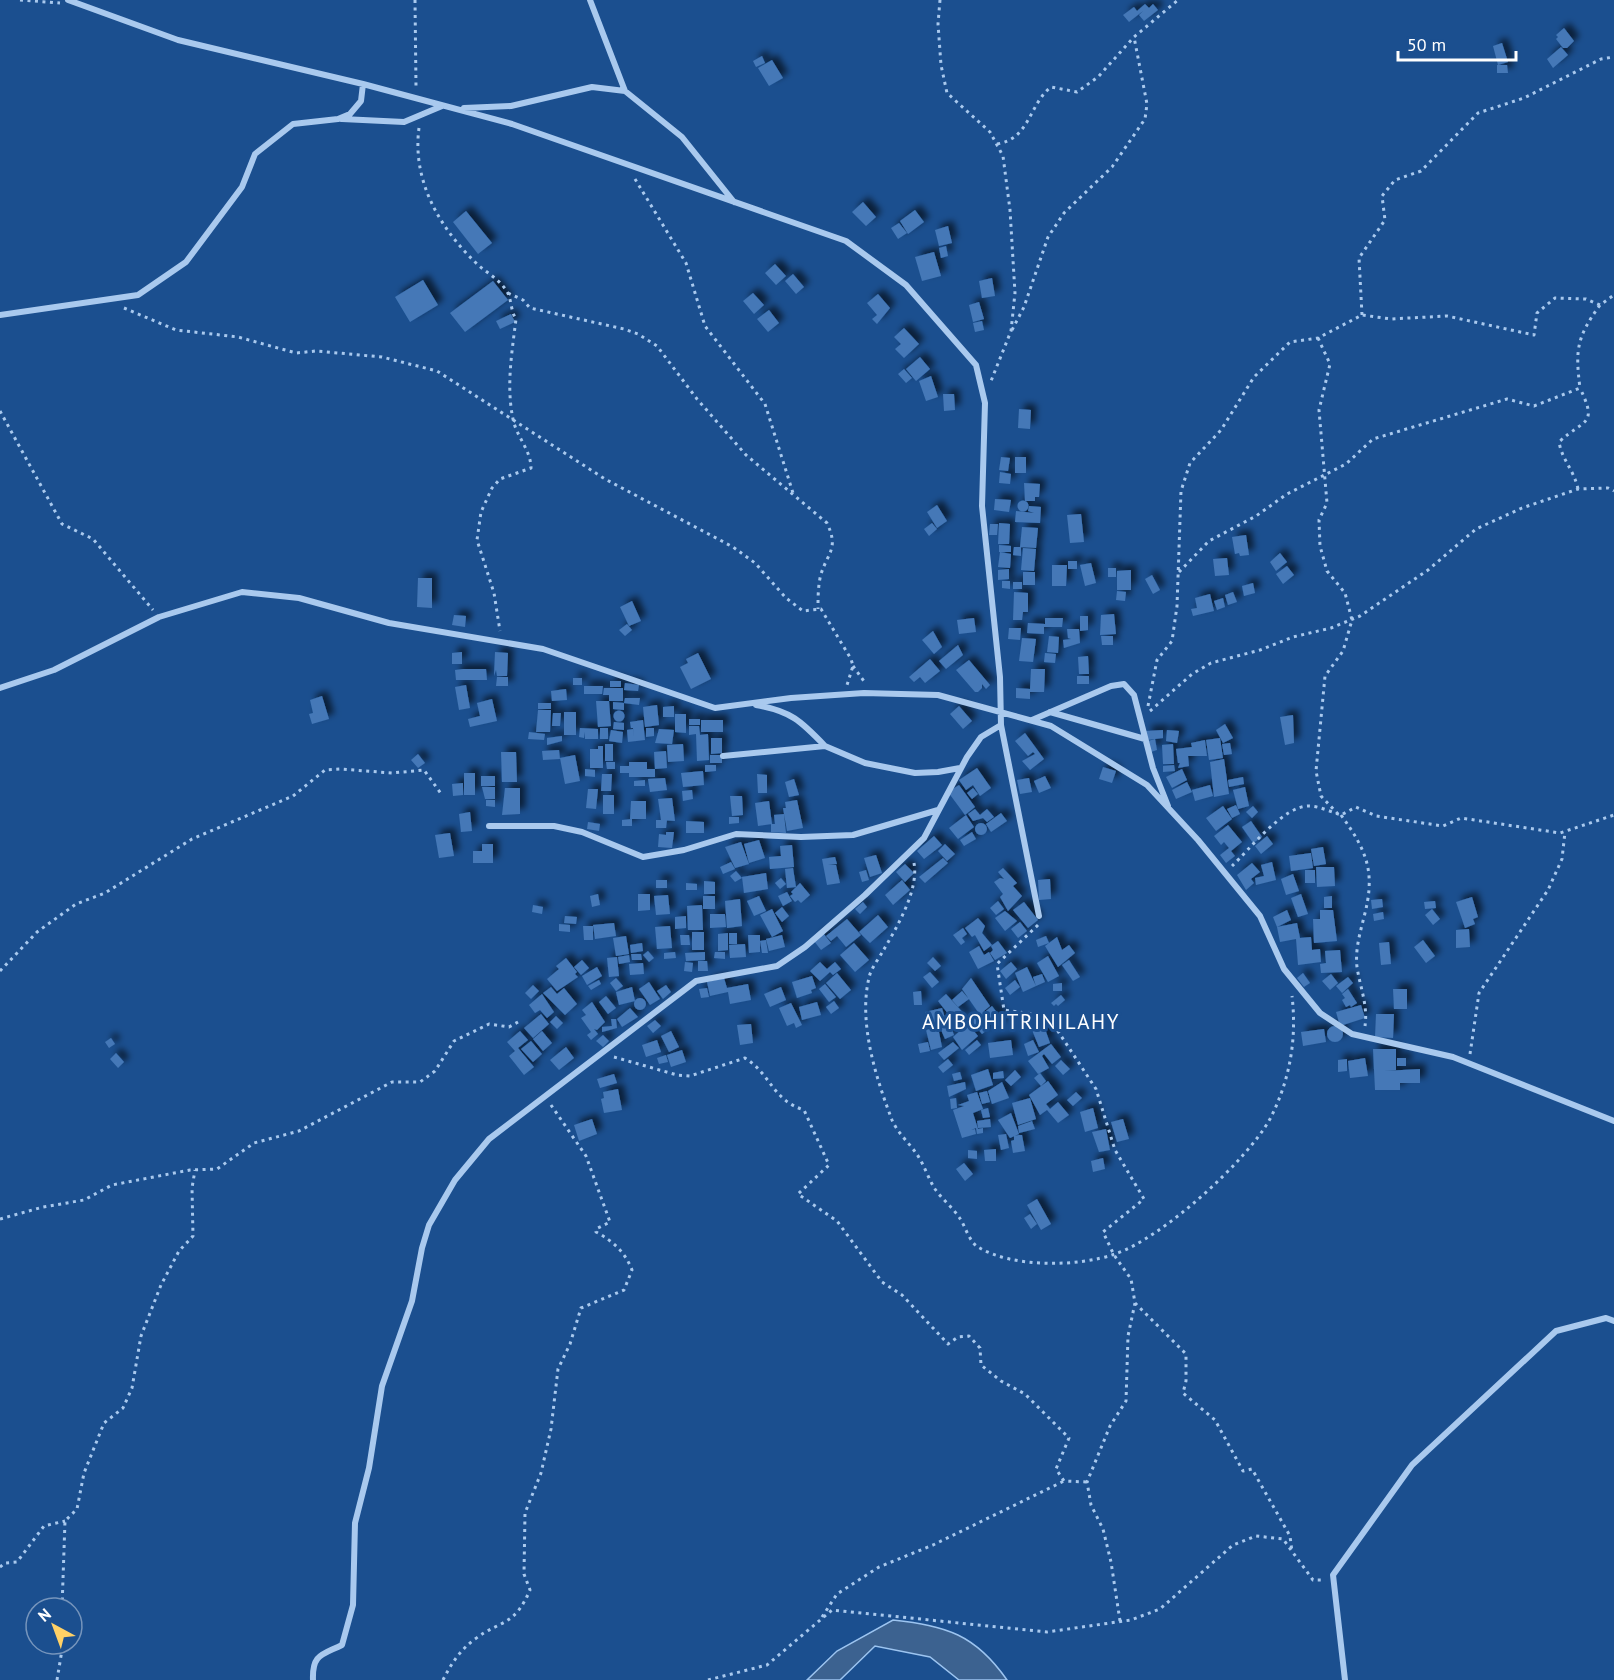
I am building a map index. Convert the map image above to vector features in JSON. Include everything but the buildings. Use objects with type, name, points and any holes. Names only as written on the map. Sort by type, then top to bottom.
[{"type":"street","points":[[590,0],[625,91],[682,137],[734,203]]},
{"type":"street","points":[[69,2],[178,40],[363,84],[512,124],[846,241],[906,285],[976,365],[984,400],[982,506],[1000,677],[1001,725],[1039,916]]},
{"type":"street","points":[[338,119],[351,114],[361,101],[363,84]]},
{"type":"street","points":[[0,315],[138,295],[186,262],[242,187],[255,154],[293,124],[338,119],[404,122],[443,105],[475,109],[511,106],[592,87],[625,91]]},
{"type":"street","points":[[0,688],[54,670],[159,617],[242,592],[299,598],[389,622],[543,649],[715,708],[836,695],[872,693],[938,695],[1032,720],[1051,726],[1085,744],[1147,785],[1260,916],[1284,969],[1320,1013],[1352,1034],[1429,1050],[1468,1063],[1614,1121]]},
{"type":"street","points":[[1032,720],[1111,686],[1124,684],[1134,694],[1145,739],[1170,811]]},
{"type":"street","points":[[750,704],[780,709],[794,716],[825,746],[865,763],[915,773],[960,768]]},
{"type":"street","points":[[1050,712],[1145,739]]},
{"type":"street","points":[[313,1680],[312,1668],[317,1657],[342,1645],[355,1585],[355,1523],[369,1468],[375,1421],[390,1360],[412,1301],[429,1225],[455,1180],[489,1139],[696,981],[777,966],[805,947],[924,838],[960,768],[981,737],[1001,725]]},
{"type":"street","points":[[723,756],[825,746]]},
{"type":"street","points":[[489,826],[554,825],[582,832],[644,857],[684,850],[736,834],[801,837],[853,835],[938,810]]},
{"type":"street","points":[[1345,1680],[1333,1575],[1412,1465],[1556,1331],[1606,1318],[1614,1321]]},
{"type":"path","points":[[20,0],[69,2]]},
{"type":"path","points":[[414,0],[415,98]]},
{"type":"path","points":[[940,0],[938,24],[941,64],[947,93],[990,132],[1003,156],[1010,210],[1014,293],[1011,331]]},
{"type":"path","points":[[997,144],[1017,135],[1027,125],[1040,95],[1051,87],[1077,92],[1098,77],[1134,38],[1178,0]]},
{"type":"path","points":[[984,400],[1011,331],[1024,307],[1048,237],[1064,213],[1112,167],[1145,119],[1147,104],[1136,61],[1134,38]]},
{"type":"path","points":[[1362,315],[1359,258],[1385,220],[1382,196],[1395,180],[1421,171],[1478,113],[1524,98],[1601,59],[1614,57]]},
{"type":"path","points":[[423,114],[418,133],[417,159],[425,189],[447,230],[475,262],[501,283],[508,293],[510,311],[516,320],[509,388],[513,422],[527,452],[531,468],[507,474],[492,488],[481,512],[477,540],[496,601],[501,641]]},
{"type":"path","points":[[626,165],[686,263],[705,326],[765,404],[793,493]]},
{"type":"path","points":[[508,293],[523,300],[530,308],[624,329],[638,334],[657,346],[697,399],[746,455],[827,523],[832,533],[832,555],[821,574],[818,609]]},
{"type":"path","points":[[1578,489],[1575,472],[1561,453],[1559,442],[1587,421],[1590,409],[1580,388],[1577,362],[1583,330],[1600,305],[1614,295]]},
{"type":"path","points":[[1141,721],[1151,700],[1157,660],[1172,641],[1179,572],[1181,491],[1190,463],[1221,430],[1254,377],[1290,342],[1318,338],[1362,315],[1391,319],[1448,316],[1534,335],[1537,313],[1555,298],[1586,299],[1600,305]]},
{"type":"path","points":[[107,300],[176,330],[238,337],[296,353],[316,351],[382,357],[437,371],[513,422],[605,479],[733,547],[755,563],[786,598],[803,611],[818,609],[827,615],[853,666],[872,693]]},
{"type":"path","points":[[1318,338],[1330,364],[1319,410],[1327,503],[1319,520],[1320,546],[1327,571],[1345,593],[1352,620],[1343,651],[1325,675],[1316,771],[1321,796],[1357,836],[1368,866],[1371,883],[1359,935],[1357,966],[1367,1014],[1363,1036]]},
{"type":"path","points":[[1179,572],[1209,541],[1256,516],[1287,494],[1346,464],[1373,439],[1507,399],[1534,406],[1580,388]]},
{"type":"path","points":[[0,411],[62,524],[93,538],[159,617]]},
{"type":"path","points":[[1141,721],[1192,674],[1211,663],[1260,650],[1293,637],[1352,620],[1428,570],[1476,529],[1522,508],[1578,489],[1608,488],[1614,492]]},
{"type":"path","points":[[836,695],[847,687],[853,666]]},
{"type":"path","points":[[0,971],[37,932],[76,904],[105,893],[192,839],[293,796],[325,770],[340,769],[375,773],[424,771],[442,795]]},
{"type":"path","points":[[1224,873],[1275,823],[1293,810],[1308,806],[1339,815],[1356,807],[1376,816],[1443,826],[1461,818],[1560,833],[1614,815]]},
{"type":"path","points":[[1468,1063],[1479,993],[1548,890],[1562,859],[1565,832]]},
{"type":"path","points":[[911,852],[916,874],[912,892],[870,973],[865,1006],[874,1064],[893,1123],[918,1155],[936,1190],[958,1216],[975,1246],[997,1256],[1056,1264],[1114,1255],[1142,1241],[1174,1218],[1254,1145],[1270,1119],[1285,1085],[1295,1040],[1291,991]]},
{"type":"path","points":[[1039,916],[1039,923],[1032,933],[998,964],[1004,1010],[1048,1016],[1095,1089],[1115,1150],[1144,1199],[1103,1232],[1114,1255],[1131,1279],[1135,1303],[1128,1336],[1126,1401],[1110,1426],[1087,1482],[1091,1505],[1102,1529],[1111,1562],[1120,1621]]},
{"type":"path","points":[[0,1219],[43,1207],[84,1200],[112,1185],[195,1170],[217,1169],[254,1143],[299,1131],[392,1082],[420,1082],[435,1071],[454,1041],[489,1024],[508,1027],[518,1022]]},
{"type":"path","points":[[599,1055],[677,1075],[690,1076],[745,1058],[757,1065],[787,1104],[804,1110],[829,1165],[798,1194],[837,1221],[882,1281],[902,1295],[948,1344],[958,1337],[969,1336],[980,1348],[981,1365],[1001,1381],[1025,1394],[1048,1415],[1068,1438],[1056,1469],[1064,1481]]},
{"type":"path","points":[[443,1680],[452,1661],[475,1638],[509,1620],[522,1608],[530,1590],[524,1574],[525,1513],[541,1473],[551,1429],[558,1369],[570,1344],[581,1308],[624,1290],[632,1270],[627,1257],[616,1245],[596,1232],[596,1228],[610,1222],[597,1182],[586,1156],[560,1122],[545,1096]]},
{"type":"path","points":[[0,1567],[5,1563],[17,1562],[44,1526],[65,1521],[77,1509],[84,1473],[104,1423],[123,1408],[132,1388],[141,1336],[161,1285],[179,1251],[193,1236],[195,1170]]},
{"type":"path","points":[[1135,1303],[1186,1354],[1186,1381],[1183,1393],[1215,1420],[1243,1471],[1252,1469],[1290,1536],[1292,1552]]},
{"type":"path","points":[[819,1621],[837,1594],[879,1567],[933,1545],[1064,1481],[1087,1482]]},
{"type":"path","points":[[62,1596],[65,1521]]},
{"type":"path","points":[[708,1680],[767,1665],[832,1610],[935,1618],[1047,1632],[1120,1621],[1160,1609],[1233,1545],[1256,1536],[1283,1539],[1313,1580],[1334,1581]]},
{"type":"path","points":[[57,1680],[61,1656]]},
{"type":"water","points":[[893,1620],[929,1625],[958,1635],[983,1652],[1007,1680],[959,1680],[930,1657],[875,1646],[840,1680],[807,1680],[837,1651]]},
{"type":"district","name":"AMBOHITRINILAHY","points":[[1021,1022]]}]
